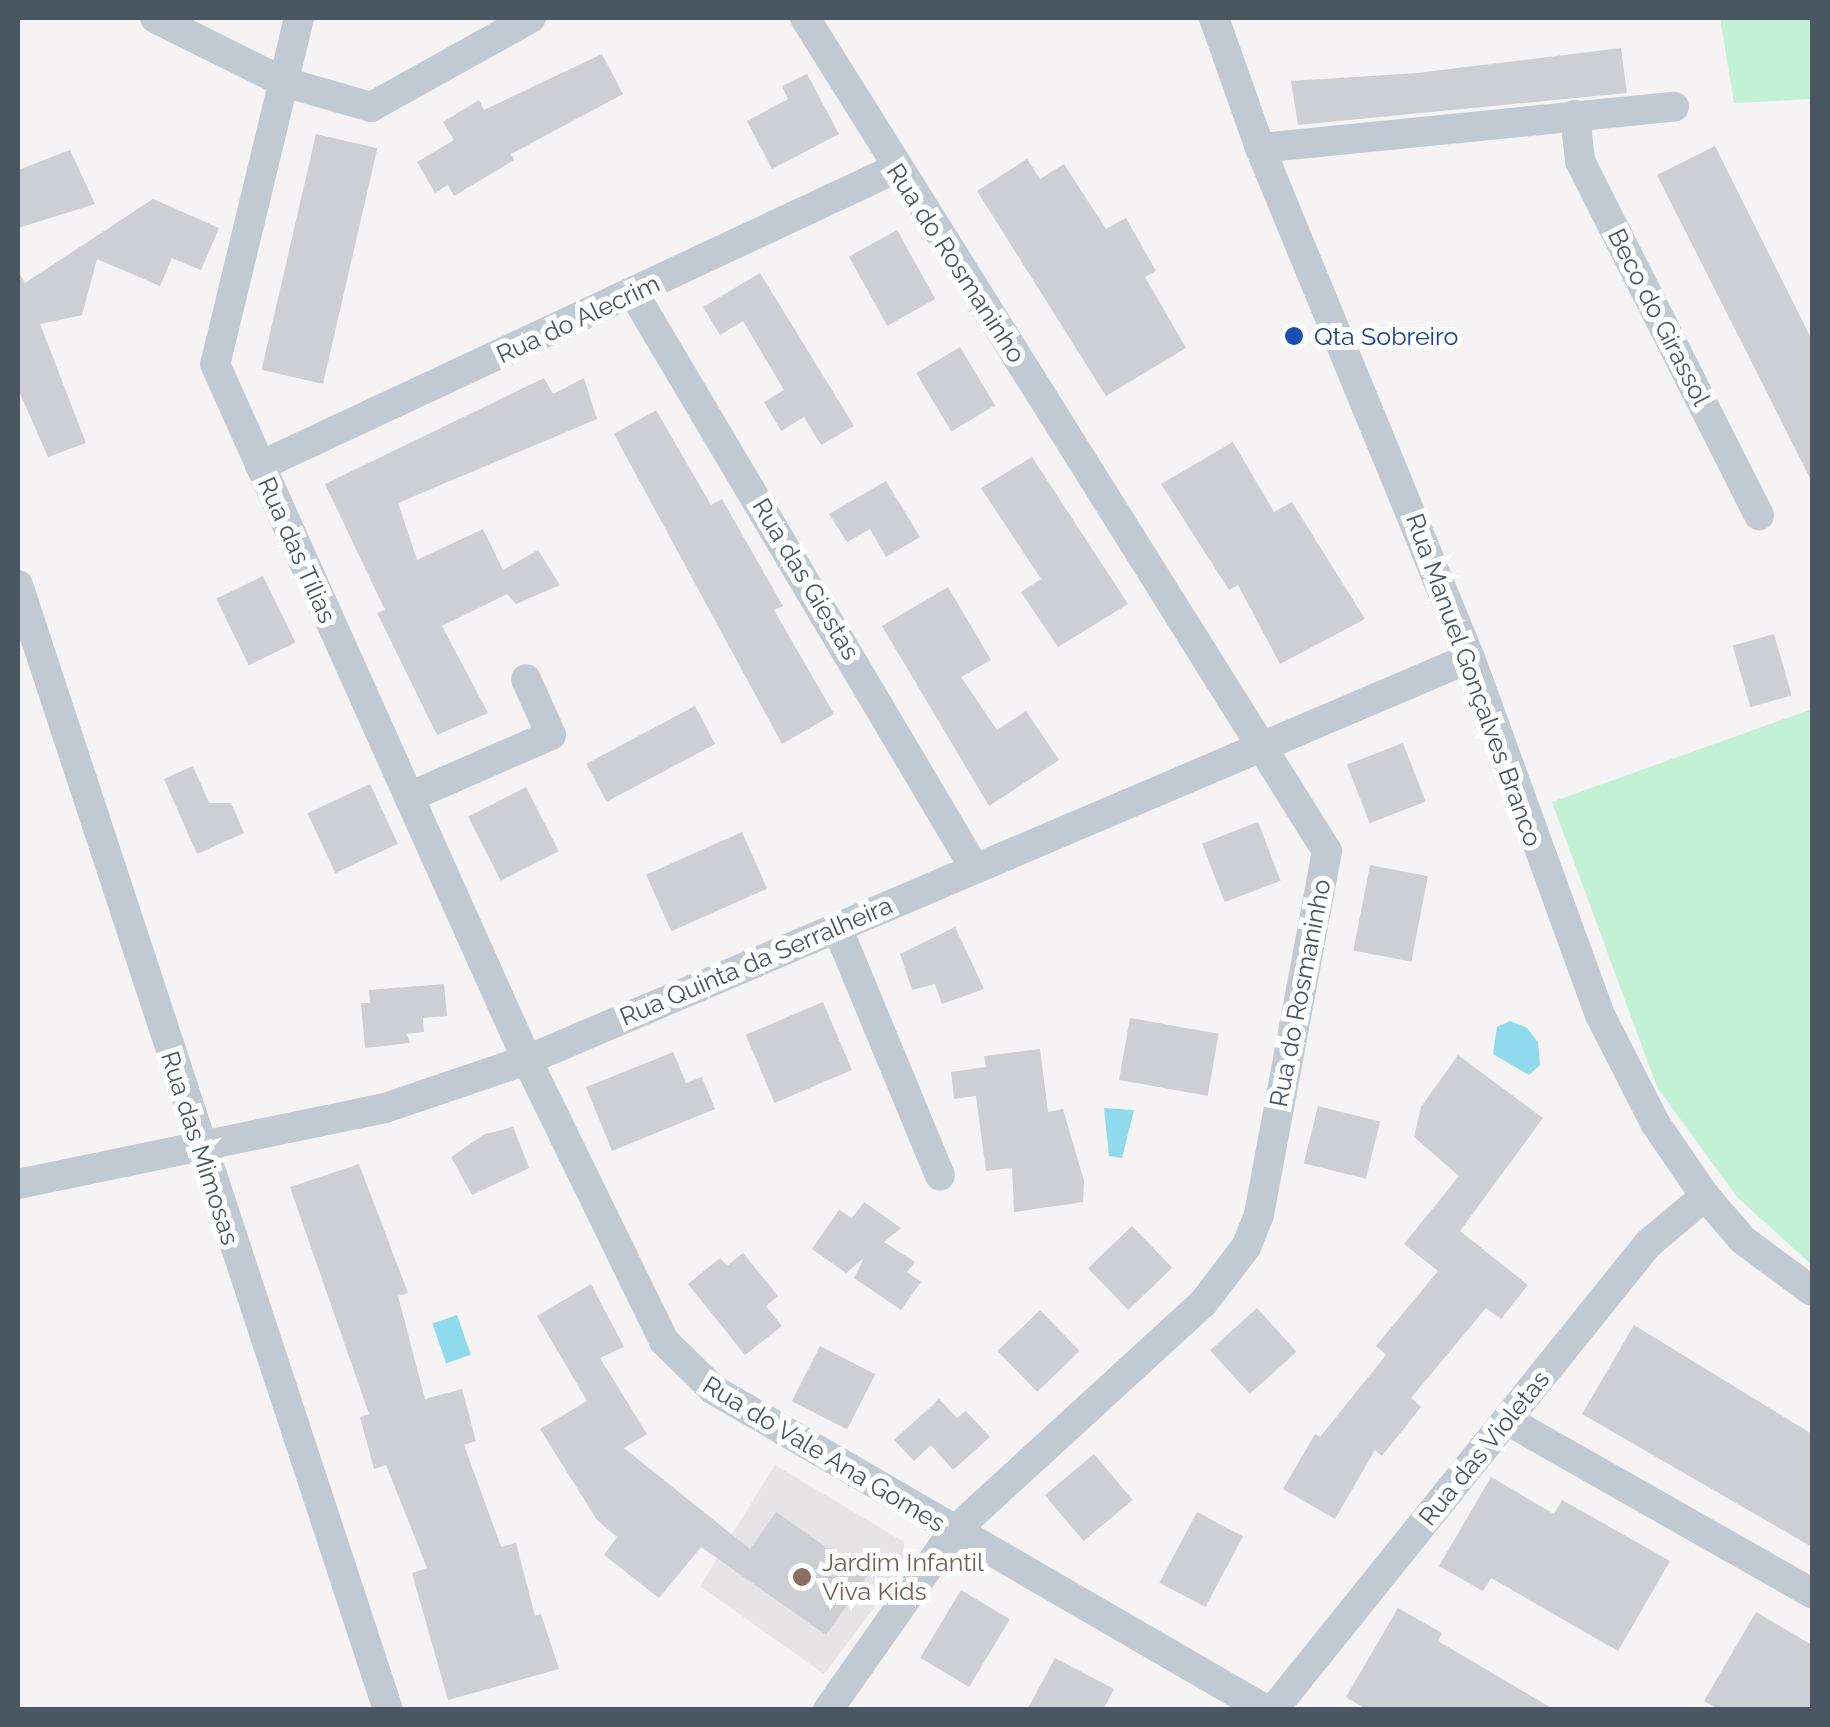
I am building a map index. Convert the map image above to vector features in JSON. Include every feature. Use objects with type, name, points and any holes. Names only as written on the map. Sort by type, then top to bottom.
[{"type":"street","points":[[155,18],[284,82],[371,108],[531,18]]},
{"type":"street","name":"Rua das Tílias","points":[[299,18],[215,364],[527,1060]]},
{"type":"street","name":"Rua do Rosmaninho","points":[[805,18],[895,170],[1264,742],[1327,850],[1258,1216],[1229,1274],[1203,1303],[952,1532],[828,1710]]},
{"type":"street","name":"Rua Manuel Gonçalves Branco","points":[[1214,18],[1260,148],[1470,658],[1600,1014],[1655,1123],[1704,1196],[1743,1240],[1812,1292]]},
{"type":"street","points":[[1260,148],[1674,107]]},
{"type":"street","name":"Beco do Girassol","points":[[1575,115],[1580,160],[1759,516]]},
{"type":"street","name":"Rua do Alecrim","points":[[260,466],[895,170]]},
{"type":"street","name":"Rua das Giestas","points":[[634,294],[974,867]]},
{"type":"street","name":"Rua das Mimosas","points":[[18,585],[200,1150],[388,1710]]},
{"type":"street","name":"Rua Quinta da Serralheira","points":[[18,1184],[200,1150],[386,1108],[527,1060],[1264,742],[1470,658]]},
{"type":"street","points":[[409,797],[551,735],[526,679]]},
{"type":"street","points":[[837,927],[940,1176]]},
{"type":"street","name":"Rua do Vale Ana Gomes","points":[[527,1060],[680,1360],[714,1390],[952,1532],[1270,1710]]},
{"type":"street","name":"Rua das Violetas","points":[[1270,1710],[1648,1244],[1704,1196]]},
{"type":"street","points":[[1507,1420],[1812,1593]]},
{"type":"shaded area","name":"Jardim Infantil Viva Kids","points":[[775,1465],[904,1542],[905,1567],[824,1674],[700,1586]]},
{"type":"green space","points":[[1720,18],[1812,18],[1812,99],[1734,103]]},
{"type":"green space","points":[[1812,709],[1812,1265],[1737,1197],[1657,1087],[1552,802]]},
{"type":"water","points":[[1510,1021],[1527,1028],[1538,1042],[1540,1065],[1529,1075],[1493,1054],[1497,1027]]},
{"type":"water","points":[[1104,1108],[1134,1110],[1122,1158],[1109,1156]]},
{"type":"water","points":[[457,1315],[471,1355],[446,1363],[432,1323]]},
{"type":"building","points":[[1621,48],[1627,93],[1298,125],[1291,81],[1417,73]]},
{"type":"building","points":[[602,54],[623,94],[511,154],[514,160],[454,196],[448,185],[435,193],[417,162],[454,140],[443,122],[479,100],[484,110]]},
{"type":"building","points":[[807,74],[839,134],[772,169],[747,121],[788,99],[782,86]]},
{"type":"building","points":[[316,134],[377,148],[323,384],[262,370]]},
{"type":"building","points":[[1715,146],[1812,340],[1812,482],[1657,175]]},
{"type":"building","points":[[70,150],[95,204],[18,228],[18,170]]},
{"type":"building","points":[[1027,159],[1040,179],[1064,164],[1106,229],[1126,218],[1156,271],[1145,277],[1186,348],[1106,396],[977,191]]},
{"type":"building","points":[[153,199],[219,228],[201,270],[172,258],[160,286],[97,259],[82,315],[40,324],[86,443],[48,457],[18,389],[18,271],[25,283]]},
{"type":"building","points":[[897,230],[935,299],[887,326],[849,257]]},
{"type":"building","points":[[760,273],[854,426],[821,445],[804,417],[781,431],[764,402],[784,390],[743,321],[720,335],[703,307]]},
{"type":"building","points":[[960,347],[995,405],[951,432],[916,373]]},
{"type":"building","points":[[544,378],[553,394],[584,378],[597,419],[398,503],[417,560],[483,529],[503,570],[538,550],[560,585],[516,604],[507,594],[442,626],[488,713],[437,735],[377,613],[385,610],[325,484]]},
{"type":"building","points":[[656,410],[711,505],[722,499],[783,606],[774,610],[834,714],[782,744],[614,434]]},
{"type":"building","points":[[1233,442],[1274,512],[1292,502],[1365,619],[1280,664],[1238,585],[1229,590],[1161,484]]},
{"type":"building","points":[[1032,457],[1128,604],[1058,647],[1021,592],[1041,579],[981,488]]},
{"type":"building","points":[[886,481],[920,537],[886,557],[870,529],[847,542],[829,514]]},
{"type":"building","points":[[263,576],[295,643],[249,665],[216,599]]},
{"type":"building","points":[[948,587],[991,660],[961,677],[997,730],[1026,711],[1059,760],[989,806],[882,626]]},
{"type":"building","points":[[1774,634],[1792,696],[1750,707],[1733,646]]},
{"type":"building","points":[[695,706],[715,744],[607,802],[586,764]]},
{"type":"building","points":[[1403,743],[1426,802],[1370,823],[1347,765]]},
{"type":"building","points":[[193,766],[209,803],[231,803],[244,833],[197,854],[164,779]]},
{"type":"building","points":[[370,784],[398,844],[335,873],[307,813]]},
{"type":"building","points":[[526,787],[559,851],[501,881],[468,817]]},
{"type":"building","points":[[1258,822],[1281,881],[1225,902],[1202,844]]},
{"type":"building","points":[[742,832],[767,889],[671,931],[646,875]]},
{"type":"building","points":[[1370,865],[1428,876],[1411,962],[1353,950]]},
{"type":"building","points":[[955,927],[984,989],[942,1004],[935,984],[912,990],[900,954]]},
{"type":"building","points":[[444,984],[447,1016],[423,1018],[424,1032],[407,1034],[410,1043],[365,1048],[361,1003],[370,1003],[369,990]]},
{"type":"building","points":[[823,1002],[852,1070],[775,1103],[746,1035]]},
{"type":"building","points":[[1130,1018],[1219,1034],[1208,1096],[1119,1080]]},
{"type":"building","points":[[1040,1049],[1048,1112],[1063,1109],[1084,1181],[1083,1202],[1014,1212],[1012,1168],[986,1171],[976,1096],[954,1099],[951,1072],[986,1067],[984,1056]]},
{"type":"building","points":[[673,1052],[686,1083],[702,1077],[715,1109],[612,1151],[586,1087]]},
{"type":"building","points":[[1458,1055],[1543,1118],[1460,1231],[1528,1285],[1501,1319],[1486,1308],[1411,1398],[1421,1407],[1382,1456],[1375,1450],[1335,1519],[1283,1489],[1315,1434],[1320,1437],[1386,1355],[1376,1346],[1438,1271],[1404,1244],[1459,1176],[1414,1137],[1421,1107]]},
{"type":"building","points":[[1318,1106],[1380,1121],[1366,1179],[1304,1163]]},
{"type":"building","points":[[513,1127],[529,1168],[472,1195],[451,1157],[485,1134]]},
{"type":"building","points":[[359,1164],[408,1293],[398,1296],[425,1399],[462,1389],[476,1441],[464,1445],[501,1547],[516,1543],[535,1616],[541,1614],[559,1669],[448,1700],[412,1573],[427,1568],[386,1465],[374,1469],[360,1417],[369,1414],[290,1187]]},
{"type":"building","points":[[864,1202],[901,1228],[884,1242],[915,1262],[907,1272],[921,1282],[901,1310],[854,1278],[864,1258],[846,1273],[812,1249],[839,1210],[852,1218]]},
{"type":"building","points":[[1132,1226],[1172,1268],[1128,1310],[1088,1268]]},
{"type":"building","points":[[743,1253],[778,1296],[766,1306],[782,1326],[745,1355],[688,1284],[720,1258],[727,1266]]},
{"type":"building","points":[[591,1284],[624,1347],[600,1358],[647,1434],[624,1448],[750,1549],[776,1512],[867,1576],[826,1635],[701,1547],[659,1598],[604,1555],[617,1537],[597,1520],[540,1429],[587,1401],[537,1316]]},
{"type":"building","points":[[1257,1308],[1296,1352],[1250,1394],[1210,1350]]},
{"type":"building","points":[[1040,1310],[1080,1351],[1037,1392],[998,1351]]},
{"type":"building","points":[[1634,1325],[1812,1434],[1812,1547],[1582,1414]]},
{"type":"building","points":[[820,1346],[875,1374],[847,1429],[792,1401]]},
{"type":"building","points":[[939,1399],[957,1418],[966,1411],[990,1437],[953,1470],[931,1445],[914,1461],[894,1440]]},
{"type":"building","points":[[1094,1454],[1133,1500],[1084,1541],[1045,1495]]},
{"type":"building","points":[[1491,1477],[1554,1514],[1562,1500],[1670,1561],[1618,1651],[1491,1578],[1483,1591],[1439,1566]]},
{"type":"building","points":[[1197,1512],[1243,1536],[1205,1607],[1159,1583]]},
{"type":"building","points":[[961,1590],[1010,1619],[969,1687],[920,1658]]},
{"type":"building","points":[[1398,1608],[1442,1633],[1438,1641],[1555,1710],[1367,1710],[1346,1697]]},
{"type":"building","points":[[1756,1612],[1812,1645],[1812,1710],[1719,1710],[1704,1701]]},
{"type":"building","points":[[1055,1658],[1114,1689],[1103,1710],[1027,1710]]},
{"type":"place","name":"Qta Sobreiro","points":[[1294,336]]},
{"type":"place","name":"Jardim Infantil Viva Kids","points":[[802,1577]]}]
